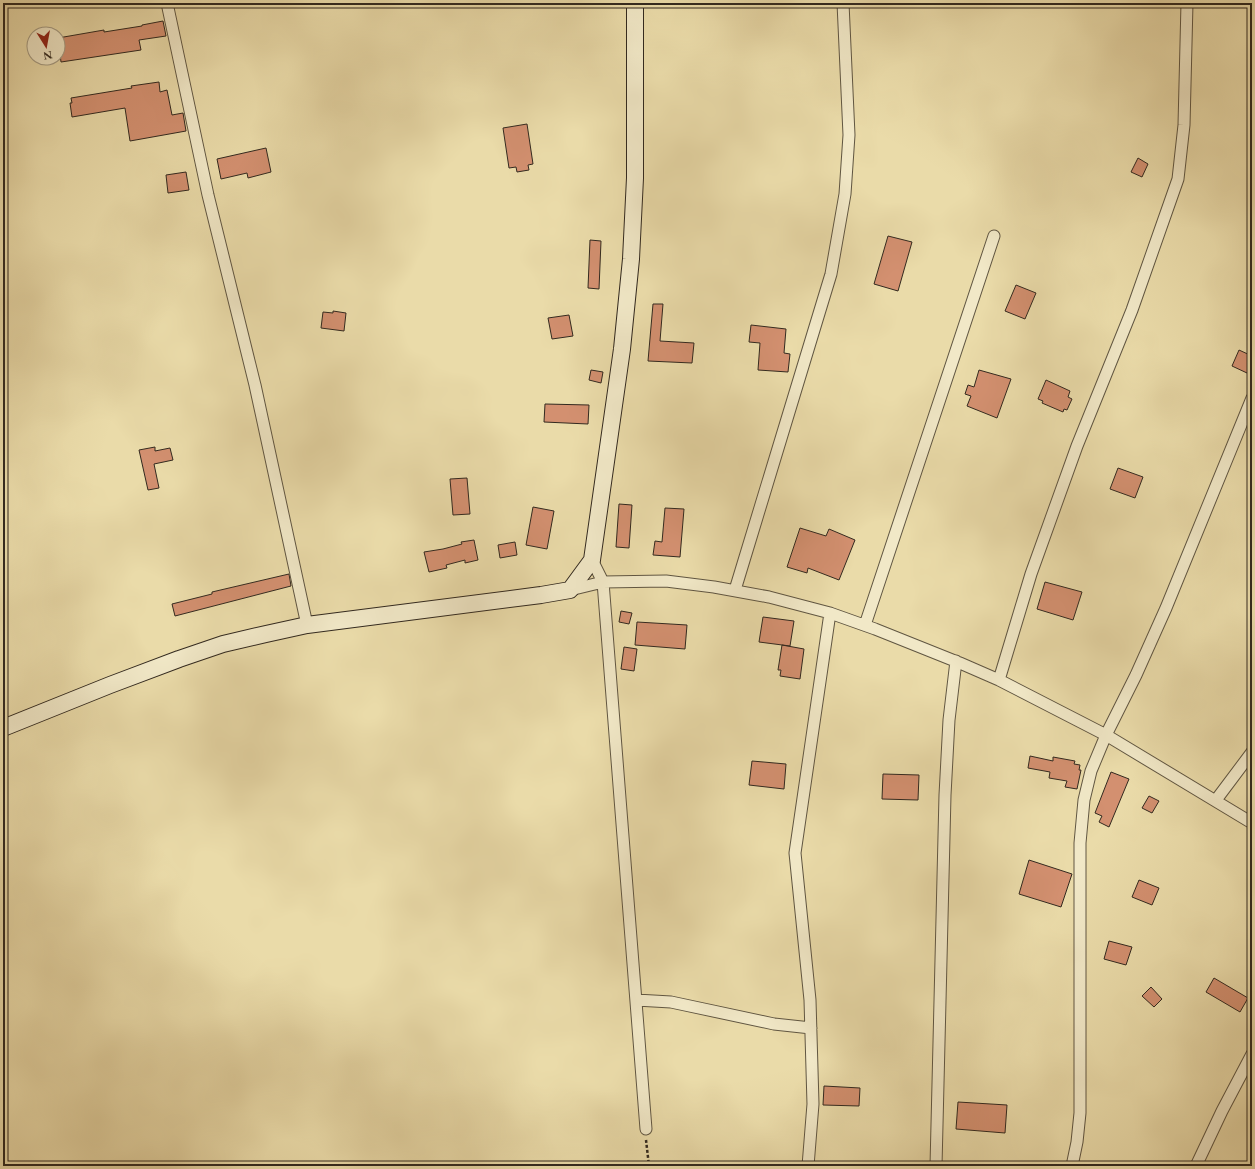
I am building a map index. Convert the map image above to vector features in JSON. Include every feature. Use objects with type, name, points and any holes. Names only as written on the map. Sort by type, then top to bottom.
[{"type":"street","points":[[167,3],[208,195],[255,384],[307,625]]},
{"type":"street","points":[[570,590],[592,560],[622,349],[631,259],[636,178],[635,3]]},
{"type":"street","points":[[735,590],[831,274],[845,194],[849,135],[843,3]]},
{"type":"street","points":[[999,680],[1031,574],[1066,476],[1132,310],[1178,179],[1184,124],[1187,3]]},
{"type":"street","points":[[865,625],[994,236]]},
{"type":"street","points":[[1072,1166],[1077,1142],[1080,1113],[1080,842],[1084,800],[1091,772],[1106,735],[1136,675],[1166,608],[1252,398]]},
{"type":"street","points":[[592,560],[603,582],[646,1129]]},
{"type":"street","points":[[3,728],[179,659],[223,644],[266,634],[307,625],[541,595],[603,582],[666,581],[769,596],[830,613],[865,625],[956,661],[999,680],[1106,735],[1252,823]]},
{"type":"street","points":[[808,1166],[813,1104],[810,1000],[796,853],[830,613]]},
{"type":"street","points":[[936,1166],[945,795],[949,720],[956,661]]},
{"type":"street","points":[[1216,800],[1252,752]]},
{"type":"street","points":[[636,1000],[671,1002],[774,1024],[811,1028]]},
{"type":"street","points":[[1196,1166],[1222,1111],[1252,1054]]},
{"type":"path","points":[[646,1129],[649,1166]]},
{"type":"building","points":[[163,21],[166,36],[139,40],[141,50],[66,61],[66,37]]},
{"type":"building","points":[[159,82],[160,92],[167,90],[172,115],[183,113],[186,131],[130,141],[125,108],[72,117],[70,103],[72,103],[71,98]]},
{"type":"building","points":[[527,124],[533,164],[528,165],[529,170],[517,172],[516,167],[509,168],[503,128]]},
{"type":"building","points":[[266,148],[271,172],[248,178],[247,173],[221,179],[217,159]]},
{"type":"building","points":[[1138,158],[1148,164],[1142,177],[1131,172]]},
{"type":"building","points":[[186,172],[189,190],[168,193],[166,175]]},
{"type":"building","points":[[888,236],[912,242],[898,291],[874,284]]},
{"type":"building","points":[[590,240],[601,241],[599,289],[588,288]]},
{"type":"building","points":[[1016,285],[1036,293],[1025,319],[1005,311]]},
{"type":"building","points":[[653,304],[663,304],[660,341],[694,343],[692,363],[648,361]]},
{"type":"building","points":[[333,311],[346,313],[344,331],[321,328],[323,312],[333,313]]},
{"type":"building","points":[[569,315],[573,336],[552,339],[548,318]]},
{"type":"building","points":[[751,325],[786,329],[784,353],[790,354],[788,372],[758,370],[760,343],[749,342]]},
{"type":"building","points":[[1239,350],[1252,356],[1252,362],[1247,373],[1232,366]]},
{"type":"building","points":[[591,370],[603,372],[601,383],[589,380]]},
{"type":"building","points":[[979,370],[1011,379],[997,418],[967,406],[971,396],[965,394],[968,385],[974,387]]},
{"type":"building","points":[[1046,380],[1070,391],[1068,397],[1072,399],[1067,410],[1064,409],[1063,412],[1042,403],[1043,401],[1038,399]]},
{"type":"building","points":[[545,404],[589,405],[588,424],[544,422]]},
{"type":"building","points":[[155,447],[155,451],[170,448],[173,460],[154,464],[159,488],[148,490],[139,450]]},
{"type":"building","points":[[1118,468],[1143,477],[1135,498],[1110,489]]},
{"type":"building","points":[[467,478],[470,514],[453,515],[450,479]]},
{"type":"building","points":[[619,504],[632,505],[629,548],[616,547]]},
{"type":"building","points":[[533,507],[554,511],[547,549],[526,545]]},
{"type":"building","points":[[665,508],[684,509],[680,557],[653,555],[655,541],[662,542]]},
{"type":"building","points":[[800,528],[826,536],[829,529],[855,540],[839,580],[808,568],[807,573],[787,567]]},
{"type":"building","points":[[474,540],[478,560],[465,563],[465,560],[446,565],[447,568],[429,572],[424,552],[443,549],[462,544],[461,542]]},
{"type":"building","points":[[515,542],[517,555],[500,558],[498,545]]},
{"type":"building","points":[[289,574],[291,586],[175,616],[172,604],[212,594],[212,592]]},
{"type":"building","points":[[1045,582],[1082,592],[1073,620],[1037,609]]},
{"type":"building","points":[[621,611],[632,613],[629,624],[619,622]]},
{"type":"building","points":[[763,617],[794,621],[790,646],[759,642]]},
{"type":"building","points":[[637,622],[687,625],[685,649],[635,645]]},
{"type":"building","points":[[782,645],[804,649],[800,679],[780,676],[781,670],[778,670]]},
{"type":"building","points":[[624,647],[637,649],[634,671],[621,669]]},
{"type":"building","points":[[1030,756],[1053,761],[1053,757],[1075,761],[1074,764],[1080,765],[1079,770],[1081,770],[1077,789],[1065,787],[1067,781],[1049,778],[1050,772],[1028,768]]},
{"type":"building","points":[[752,761],[786,764],[784,789],[749,785]]},
{"type":"building","points":[[1111,772],[1129,779],[1109,827],[1099,822],[1102,816],[1095,813]]},
{"type":"building","points":[[883,774],[919,775],[918,800],[882,799]]},
{"type":"building","points":[[1149,796],[1159,801],[1152,813],[1142,808]]},
{"type":"building","points":[[1029,860],[1072,874],[1061,907],[1019,894]]},
{"type":"building","points":[[1139,880],[1159,888],[1152,905],[1132,897]]},
{"type":"building","points":[[1109,941],[1132,947],[1126,965],[1104,959]]},
{"type":"building","points":[[1214,978],[1248,998],[1240,1012],[1206,992]]},
{"type":"building","points":[[1151,987],[1162,999],[1154,1007],[1142,996]]},
{"type":"building","points":[[824,1086],[860,1088],[859,1106],[823,1105]]},
{"type":"building","points":[[958,1102],[1007,1105],[1005,1133],[956,1129]]}]
